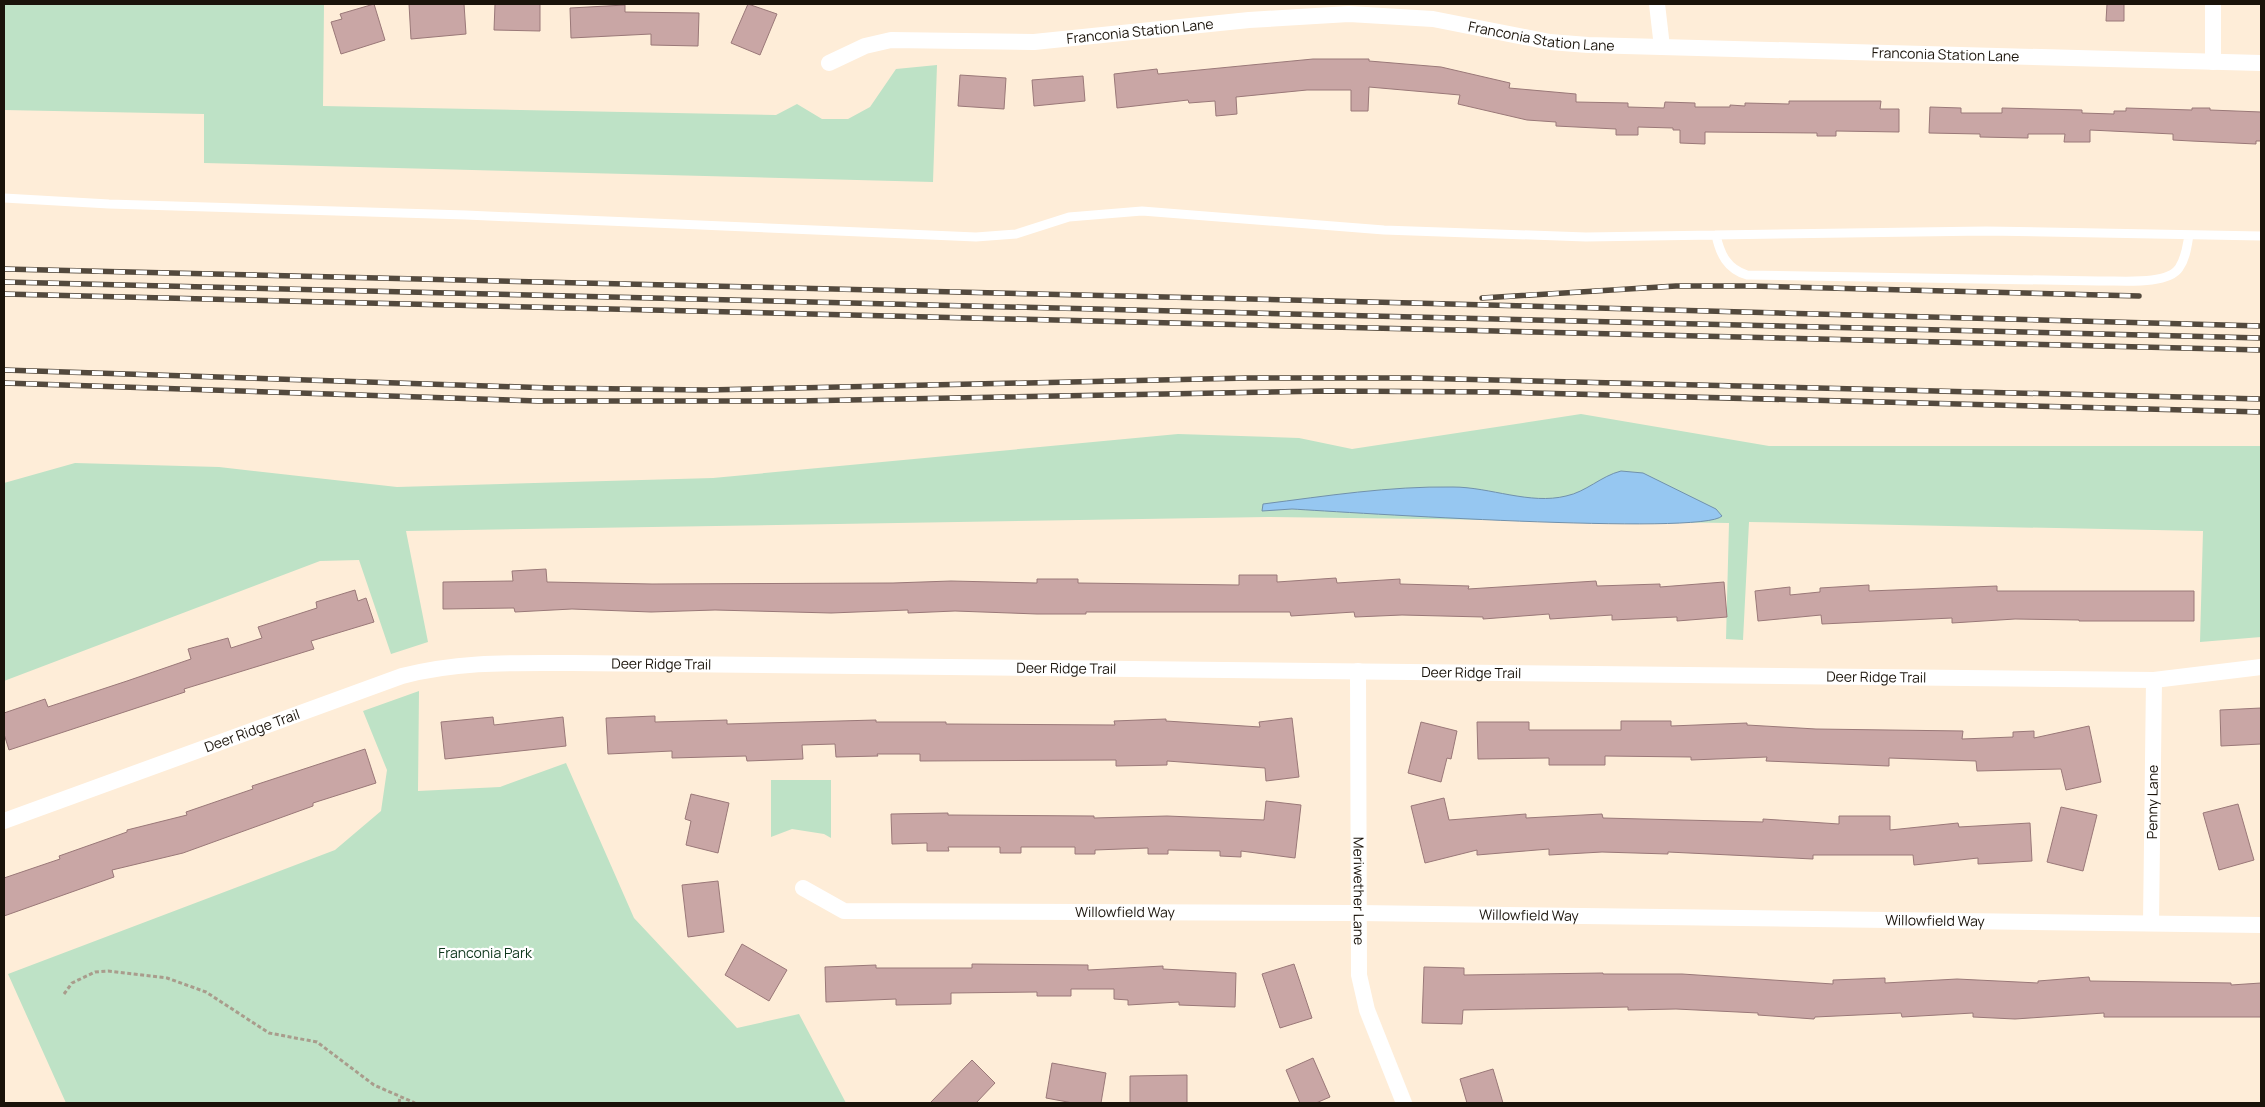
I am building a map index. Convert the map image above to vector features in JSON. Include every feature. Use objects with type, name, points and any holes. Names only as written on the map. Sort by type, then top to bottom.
[{"type":"street","points":[[1657,4],[1662,47]]},
{"type":"street","points":[[2213,4],[2213,62]]},
{"type":"street","name":"Franconia Station Lane","points":[[830,63],[865,46],[891,40],[1034,42],[1249,20],[1349,14],[1433,19],[1550,42],[1662,47],[2261,63]]},
{"type":"street","name":"Deer Ridge Trail","points":[[4,821],[402,676],[436,668],[476,664],[572,662],[2154,680],[2261,667]]},
{"type":"street","name":"Meriwether Lane","points":[[1358,671],[1359,975],[1367,1010],[1404,1103]]},
{"type":"street","name":"Penny Lane","points":[[2150,923],[2154,680]]},
{"type":"street","name":"Willowfield Way","points":[[803,888],[844,911],[1358,913],[2261,925]]},
{"type":"lane","points":[[4,198],[109,204],[466,215],[976,237],[1016,234],[1070,217],[1142,211],[1384,230],[1586,237],[1986,231],[2261,236]]},
{"type":"lane","points":[[1716,235],[1720,252],[1725,261],[1736,272],[1747,275],[2098,281],[2156,280],[2172,276],[2184,259],[2189,234]]},
{"type":"path","points":[[64,994],[72,983],[95,972],[108,971],[167,978],[206,992],[269,1033],[317,1042],[374,1085],[415,1103]]},
{"type":"path","points":[[399,1103],[400,1097]]},
{"type":"green space","points":[[4,4],[324,4],[323,106],[776,115],[797,104],[822,119],[848,119],[870,107],[896,69],[937,65],[933,182],[204,163],[204,114],[4,110]]},
{"type":"green space","points":[[1581,414],[1769,446],[2261,446],[2261,637],[2200,642],[2203,531],[1749,522],[1743,640],[1726,639],[1729,523],[1268,517],[406,531],[428,642],[391,654],[359,560],[320,561],[4,681],[4,483],[75,463],[219,467],[397,487],[713,478],[1178,434],[1299,438],[1352,449]]},
{"type":"green space","name":"Franconia Park","points":[[419,691],[418,791],[500,787],[566,763],[634,918],[737,1028],[799,1014],[846,1103],[66,1103],[8,974],[335,850],[381,811],[387,770],[363,711]]},
{"type":"green space","points":[[771,780],[831,780],[831,838],[824,834],[792,829],[771,837]]},
{"type":"water","points":[[1621,471],[1643,473],[1716,509],[1722,516],[1700,522],[1654,524],[1446,518],[1292,509],[1262,511],[1263,504],[1405,488],[1453,487],[1524,497],[1552,498],[1573,494],[1607,476]]},
{"type":"building","points":[[374,4],[385,40],[341,54],[331,22],[342,19],[340,14]]},
{"type":"building","points":[[409,4],[464,4],[466,34],[411,39]]},
{"type":"building","points":[[495,4],[540,4],[540,31],[494,30]]},
{"type":"building","points":[[748,4],[777,14],[760,55],[731,43]]},
{"type":"building","points":[[2107,4],[2124,4],[2124,21],[2106,21]]},
{"type":"building","points":[[625,5],[625,12],[699,13],[698,46],[651,45],[651,34],[571,38],[570,8]]},
{"type":"building","points":[[1313,59],[1369,59],[1369,61],[1441,67],[1510,83],[1509,88],[1576,94],[1576,102],[1628,103],[1628,107],[1664,108],[1665,102],[1695,103],[1695,107],[1730,107],[1730,105],[1745,106],[1745,103],[1789,104],[1789,101],[1881,101],[1880,109],[1899,109],[1899,132],[1836,131],[1836,136],[1817,136],[1817,133],[1705,132],[1705,144],[1680,143],[1680,130],[1673,130],[1673,128],[1638,127],[1638,135],[1616,135],[1616,129],[1556,126],[1556,122],[1527,120],[1458,104],[1460,95],[1369,87],[1368,111],[1351,111],[1351,90],[1307,90],[1236,97],[1237,114],[1216,116],[1215,101],[1189,103],[1188,100],[1117,108],[1114,74],[1157,69],[1158,74]]},
{"type":"building","points":[[960,75],[1006,78],[1004,109],[958,106]]},
{"type":"building","points":[[1083,76],[1085,101],[1034,106],[1032,80]]},
{"type":"building","points":[[1930,107],[1961,108],[1961,113],[2002,113],[2002,108],[2082,110],[2082,113],[2114,114],[2114,111],[2126,111],[2126,108],[2192,110],[2192,108],[2210,108],[2210,110],[2261,112],[2261,141],[2256,141],[2256,144],[2173,140],[2173,134],[2090,130],[2090,142],[2064,142],[2065,134],[2028,134],[2028,138],[1980,137],[1980,134],[1929,133]]},
{"type":"building","points":[[546,569],[547,582],[652,584],[951,581],[1037,583],[1037,579],[1078,579],[1078,583],[1239,585],[1239,575],[1277,575],[1277,582],[1336,578],[1337,583],[1400,579],[1400,584],[1469,586],[1468,589],[1596,581],[1597,586],[1660,584],[1660,587],[1724,582],[1727,617],[1677,621],[1677,617],[1612,620],[1612,615],[1550,619],[1549,614],[1483,619],[1483,617],[1402,615],[1355,617],[1354,612],[1291,616],[1290,612],[1086,612],[1086,614],[1037,614],[955,611],[908,613],[908,610],[831,613],[715,610],[651,612],[572,609],[515,612],[514,608],[443,609],[443,582],[513,581],[512,571]]},
{"type":"building","points":[[1869,585],[1869,591],[1997,586],[1997,591],[2194,591],[2194,621],[2015,619],[1952,623],[1952,618],[1822,624],[1821,615],[1758,621],[1755,591],[1790,587],[1790,595],[1820,592],[1820,588]]},
{"type":"building","points":[[355,590],[358,601],[366,598],[374,622],[311,641],[314,649],[184,689],[185,692],[9,750],[4,734],[4,713],[45,699],[48,707],[191,659],[188,649],[228,638],[231,648],[262,638],[258,627],[317,608],[316,602]]},
{"type":"building","points":[[2261,708],[2261,744],[2221,746],[2220,710]]},
{"type":"building","points":[[655,716],[655,722],[727,720],[727,724],[876,720],[876,722],[946,722],[946,724],[1115,725],[1114,721],[1166,719],[1166,721],[1260,727],[1259,722],[1292,718],[1299,777],[1266,781],[1265,768],[1167,761],[1167,765],[1116,766],[1116,760],[920,761],[920,754],[877,754],[878,756],[836,757],[835,744],[802,745],[803,759],[747,761],[746,756],[672,758],[672,751],[608,754],[606,718]]},
{"type":"building","points":[[493,717],[494,725],[563,717],[566,746],[445,759],[441,722]]},
{"type":"building","points":[[1621,721],[1671,721],[1671,726],[1747,723],[1747,725],[1816,729],[1963,731],[1962,739],[2013,737],[2013,732],[2034,731],[2034,738],[2089,726],[2101,782],[2066,790],[2061,769],[1977,771],[1976,761],[1889,758],[1889,766],[1766,761],[1767,757],[1691,760],[1691,757],[1605,756],[1605,765],[1549,765],[1549,758],[1478,759],[1477,722],[1529,722],[1529,730],[1621,730]]},
{"type":"building","points":[[1421,722],[1457,731],[1451,759],[1447,758],[1441,782],[1408,773]]},
{"type":"building","points":[[365,749],[376,783],[313,803],[313,806],[183,853],[112,870],[114,877],[4,916],[4,878],[60,859],[59,856],[127,832],[127,830],[187,815],[186,812],[253,789],[252,786]]},
{"type":"building","points":[[691,794],[729,803],[718,853],[686,845],[691,821],[685,819]]},
{"type":"building","points":[[1444,798],[1449,820],[1526,814],[1526,818],[1602,814],[1603,818],[1763,822],[1763,819],[1839,824],[1839,816],[1890,816],[1890,830],[1958,823],[1959,827],[2030,823],[2032,861],[1978,864],[1978,858],[1914,865],[1913,855],[1813,855],[1813,859],[1668,852],[1668,854],[1602,852],[1549,855],[1549,849],[1477,855],[1477,850],[1425,863],[1411,806]]},
{"type":"building","points":[[1266,801],[1301,805],[1295,858],[1241,851],[1241,857],[1220,856],[1220,851],[1168,850],[1168,854],[1148,854],[1148,848],[1095,850],[1095,854],[1075,854],[1075,847],[1021,847],[1021,853],[1000,853],[1000,847],[948,847],[949,851],[927,851],[927,843],[892,844],[891,814],[948,813],[948,815],[1094,816],[1094,818],[1167,816],[1264,820]]},
{"type":"building","points":[[2238,804],[2254,860],[2219,870],[2203,813]]},
{"type":"building","points":[[2061,807],[2097,815],[2083,871],[2047,862]]},
{"type":"building","points":[[718,881],[724,932],[688,937],[682,885]]},
{"type":"building","points":[[742,944],[787,970],[769,1001],[725,975]]},
{"type":"building","points":[[972,964],[1088,965],[1088,970],[1163,966],[1163,969],[1236,973],[1235,1007],[1179,1005],[1179,1002],[1128,1005],[1128,1000],[1114,999],[1114,989],[1071,989],[1071,996],[1037,996],[1037,992],[951,993],[951,1004],[896,1005],[896,999],[826,1002],[825,967],[876,965],[876,968],[972,968]]},
{"type":"building","points":[[1294,964],[1312,1018],[1280,1028],[1262,974]]},
{"type":"building","points":[[1424,967],[1464,968],[1464,975],[1682,974],[1833,984],[1833,980],[1885,978],[1885,983],[1957,979],[2038,983],[2038,981],[2089,977],[2090,981],[2231,983],[2231,985],[2261,983],[2261,1017],[2104,1017],[2104,1013],[2015,1019],[1973,1017],[1973,1013],[1902,1017],[1901,1013],[1815,1017],[1814,1019],[1758,1015],[1758,1013],[1676,1009],[1628,1010],[1628,1007],[1463,1010],[1462,1024],[1422,1023]]},
{"type":"building","points":[[1313,1058],[1330,1097],[1316,1103],[1300,1103],[1286,1070]]},
{"type":"building","points":[[972,1060],[995,1083],[976,1103],[930,1103]]},
{"type":"building","points":[[1052,1063],[1106,1073],[1101,1103],[1073,1103],[1046,1098]]},
{"type":"building","points":[[1493,1069],[1503,1103],[1467,1103],[1460,1079]]},
{"type":"building","points":[[1187,1075],[1187,1103],[1130,1103],[1130,1076]]},
{"type":"railway","points":[[4,269],[1412,303],[2261,326]]},
{"type":"railway","points":[[4,282],[2261,338]]},
{"type":"railway","points":[[1482,298],[1676,286],[1752,286],[2139,296]]},
{"type":"railway","points":[[4,294],[2261,350]]},
{"type":"railway","points":[[4,370],[550,388],[707,390],[1248,378],[1411,378],[2261,399]]},
{"type":"railway","points":[[4,383],[538,401],[797,401],[1327,391],[1499,392],[2261,412]]}]
